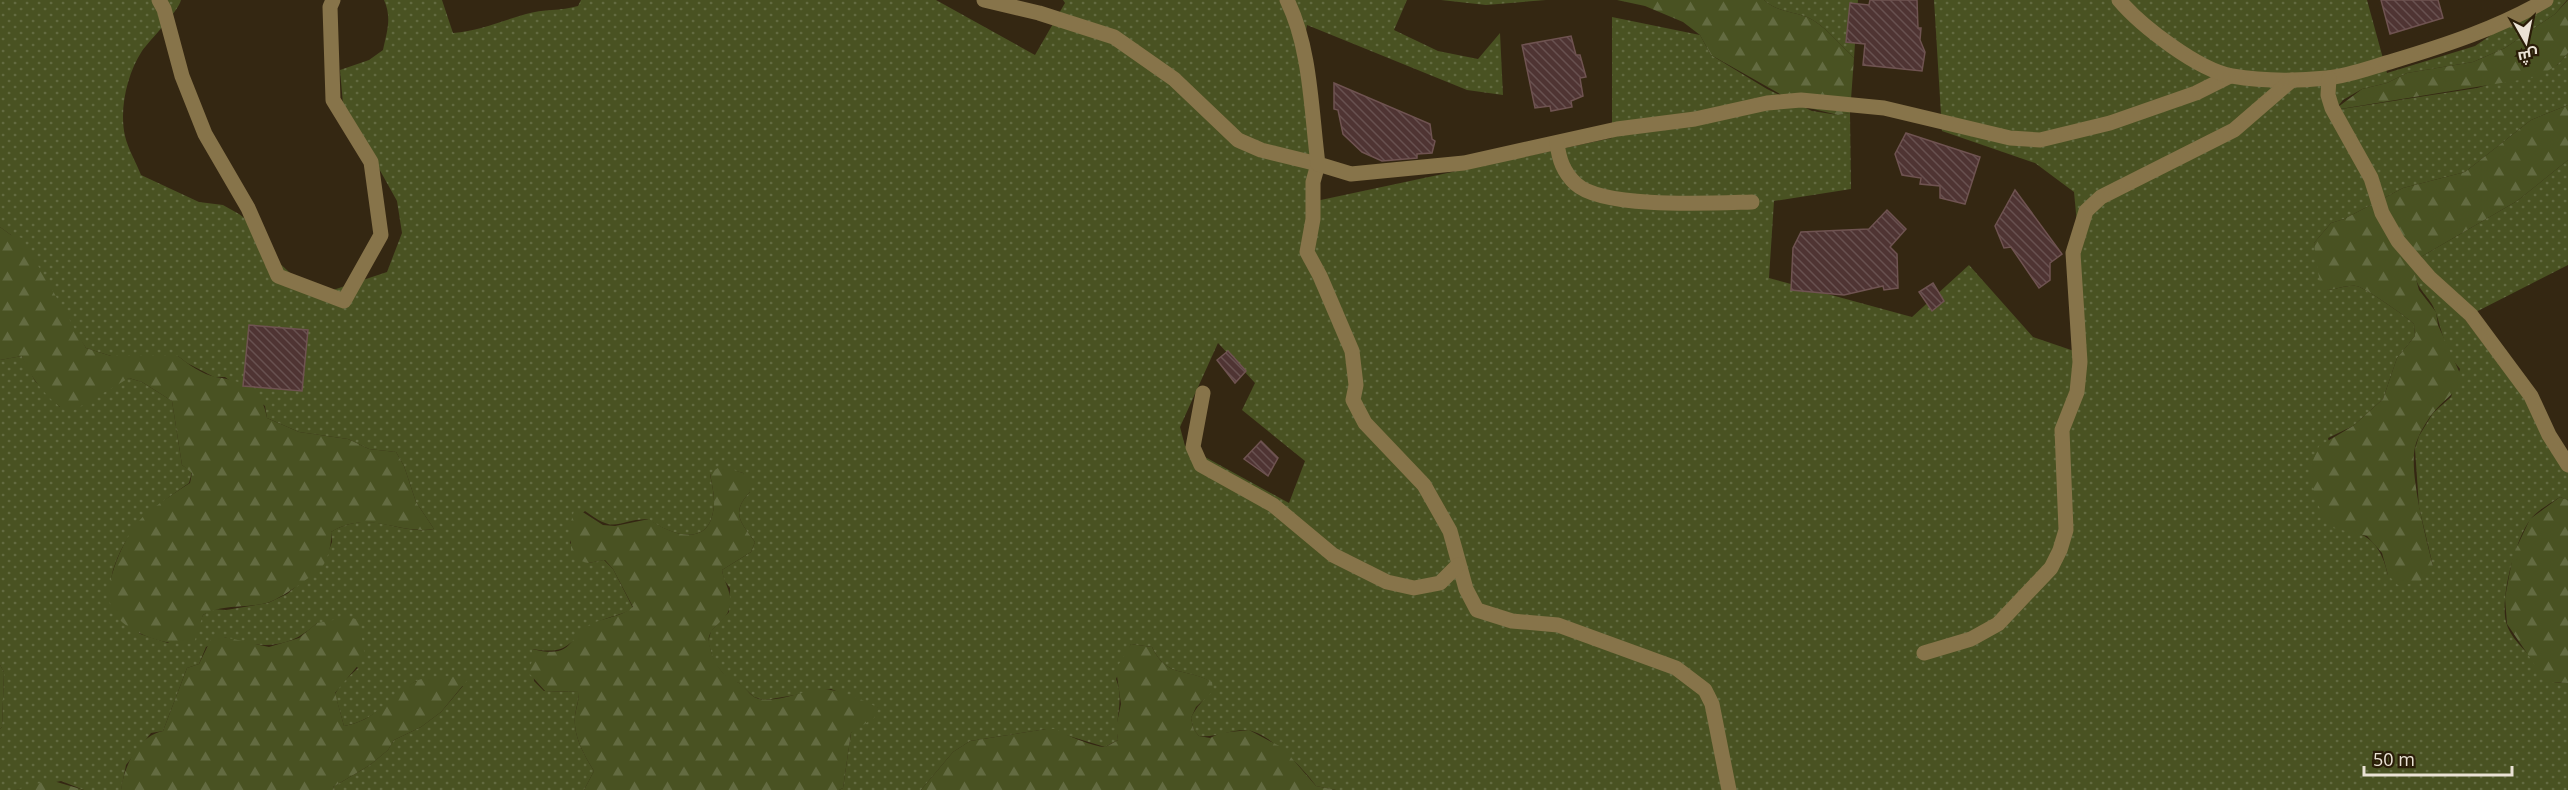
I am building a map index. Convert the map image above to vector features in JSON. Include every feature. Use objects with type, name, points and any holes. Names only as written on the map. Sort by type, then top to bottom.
[{"type":"street","points":[[159,0],[164,9],[182,76],[205,134],[248,208],[278,276],[344,302],[381,235],[371,162],[333,100],[330,7],[333,0]]},
{"type":"street","points":[[984,0],[1038,13],[1114,37],[1174,79],[1238,140],[1261,150],[1351,174],[1464,163],[1617,129],[1695,119],[1767,103],[1801,100],[1884,108],[2010,138],[2040,140],[2110,123],[2196,93],[2230,76]]},
{"type":"street","points":[[1287,0],[1297,21],[1301,41],[1318,164],[1313,182],[1313,219],[1307,252],[1320,276],[1352,351],[1356,385],[1353,400],[1365,423],[1424,485],[1450,531],[1458,565],[1477,610],[1512,621],[1558,625],[1676,668],[1705,690],[1712,704],[1729,790]]},
{"type":"street","points":[[2120,0],[2163,39],[2192,59],[2230,76],[2292,80],[2329,78],[2441,46],[2519,16],[2546,0]]},
{"type":"street","points":[[2329,78],[2328,95],[2332,108],[2371,178],[2382,213],[2398,241],[2429,277],[2471,315],[2531,396],[2549,435],[2568,465]]},
{"type":"street","points":[[1924,653],[1971,639],[1998,624],[2051,568],[2060,550],[2066,530],[2062,430],[2077,392],[2080,362],[2073,254],[2086,211],[2101,197],[2234,130],[2292,80]]},
{"type":"street","points":[[1557,143],[1559,160],[1566,173],[1577,185],[1589,192],[1641,201],[1752,202]]},
{"type":"street","points":[[1203,393],[1193,447],[1201,465],[1273,505],[1333,555],[1386,582],[1414,588],[1440,583],[1458,565]]},
{"type":"green space","points":[[0,0],[181,0],[169,19],[142,51],[128,81],[123,126],[130,151],[141,175],[199,202],[223,205],[251,223],[275,259],[315,296],[387,272],[402,233],[397,201],[343,104],[340,70],[369,60],[383,50],[388,19],[384,0],[442,0],[453,33],[481,28],[532,12],[578,6],[581,0],[936,0],[1035,55],[1065,3],[1063,0],[1407,0],[1394,30],[1438,51],[1478,59],[1500,33],[1503,95],[1467,90],[1307,25],[1303,48],[1316,201],[1612,138],[1612,17],[1700,35],[1711,55],[1767,89],[1812,111],[1838,115],[1850,113],[1851,189],[1774,201],[1769,278],[1912,317],[1969,265],[2033,337],[2074,351],[2079,245],[2074,192],[2035,163],[1942,131],[1934,0],[2367,0],[2387,73],[2475,46],[2540,2],[2539,0],[2567,0],[2555,14],[2505,48],[2473,62],[2407,73],[2387,83],[2362,89],[2343,100],[2335,110],[2477,88],[2557,65],[2568,53],[2568,105],[2531,120],[2465,172],[2403,188],[2344,219],[2331,223],[2314,243],[2328,290],[2350,286],[2360,287],[2414,324],[2415,336],[2397,358],[2383,399],[2353,426],[2328,438],[2353,531],[2373,542],[2377,547],[2388,575],[2433,566],[2419,507],[2415,449],[2419,436],[2433,413],[2451,397],[2460,369],[2448,350],[2436,313],[2417,283],[2413,268],[2419,258],[2517,201],[2568,160],[2568,265],[2464,318],[2568,456],[2568,500],[2560,497],[2544,507],[2524,529],[2510,570],[2505,612],[2511,633],[2543,675],[2550,681],[2568,683],[2568,790],[1336,790],[1316,786],[1303,770],[1274,743],[1254,732],[1239,730],[1199,736],[1194,730],[1191,718],[1207,694],[1211,682],[1164,664],[1152,647],[1131,644],[1116,679],[1120,695],[1118,740],[1105,747],[1046,729],[970,741],[953,752],[921,790],[839,790],[843,788],[851,733],[878,708],[831,689],[765,700],[754,697],[739,683],[729,680],[715,664],[708,642],[711,631],[729,612],[730,588],[724,580],[722,570],[751,552],[755,542],[742,523],[739,512],[740,506],[750,492],[743,473],[732,470],[710,474],[714,497],[713,512],[709,523],[695,534],[676,533],[648,519],[616,524],[604,523],[585,511],[571,522],[573,534],[570,543],[588,563],[604,560],[613,569],[633,608],[598,622],[563,648],[546,651],[532,649],[534,681],[544,691],[579,692],[575,716],[577,738],[594,771],[584,790],[335,790],[333,787],[370,765],[388,750],[394,740],[421,727],[441,712],[463,686],[416,681],[374,714],[344,726],[335,694],[341,684],[358,668],[317,623],[296,638],[273,645],[249,644],[224,637],[206,647],[199,664],[187,668],[163,731],[151,733],[126,765],[121,790],[84,790],[61,781],[16,790],[0,790],[0,729],[2,727],[4,672],[0,665],[0,360],[22,356],[35,381],[60,407],[129,378],[142,382],[172,401],[182,465],[192,472],[189,483],[153,510],[134,530],[125,542],[112,576],[110,594],[140,634],[168,643],[198,626],[203,615],[212,609],[226,610],[268,603],[287,594],[324,563],[332,542],[331,532],[345,525],[371,522],[408,529],[434,529],[416,502],[404,466],[396,452],[369,449],[348,439],[299,432],[267,418],[265,406],[225,377],[214,377],[178,356],[111,356],[86,348],[11,235],[0,227]],"holes":[[[1218,343],[1255,383],[1242,410],[1305,461],[1289,503],[1185,446],[1180,427]]]},
{"type":"green space","points":[[1441,0],[1546,0],[1486,5]]},
{"type":"green space","points":[[1617,0],[1764,0],[1780,9],[1807,17],[1826,30],[1854,58],[1850,113],[1838,115],[1801,106],[1711,55],[1700,35],[1683,22],[1645,6]]},
{"type":"green space","points":[[1764,0],[1858,0],[1854,58],[1814,21],[1780,9]]},
{"type":"green space","points":[[2568,0],[2568,53],[2557,65],[2538,77],[2334,110],[2362,89],[2387,83],[2407,73],[2473,62],[2505,48],[2555,14]]},
{"type":"green space","points":[[2568,105],[2568,160],[2517,201],[2419,258],[2413,268],[2419,290],[2436,312],[2438,325],[2463,380],[2432,414],[2415,447],[2416,489],[2433,566],[2419,583],[2398,585],[2388,575],[2382,553],[2367,536],[2333,528],[2325,522],[2315,496],[2309,470],[2319,446],[2353,426],[2383,399],[2397,358],[2415,336],[2414,324],[2360,287],[2349,286],[2328,290],[2320,284],[2314,243],[2331,223],[2344,219],[2403,188],[2465,172],[2531,120]]},
{"type":"green space","points":[[0,227],[11,235],[22,238],[86,348],[111,356],[178,356],[206,374],[234,381],[249,388],[261,400],[267,418],[299,432],[348,439],[369,449],[396,452],[404,466],[416,502],[434,529],[408,529],[383,524],[358,523],[331,532],[329,553],[324,564],[314,574],[267,603],[217,609],[203,615],[194,643],[178,644],[154,639],[125,625],[115,614],[109,596],[113,571],[118,558],[138,522],[190,483],[192,473],[182,465],[172,401],[142,382],[129,378],[69,413],[41,388],[22,356],[0,360]]},
{"type":"green space","points":[[721,466],[743,473],[749,482],[750,492],[740,506],[739,512],[742,523],[755,542],[751,552],[722,570],[730,594],[730,604],[727,614],[710,633],[709,638],[718,667],[754,697],[771,700],[812,691],[831,690],[879,708],[874,718],[851,733],[843,788],[839,790],[584,790],[594,771],[577,738],[575,716],[579,692],[545,691],[528,672],[532,661],[532,649],[546,652],[564,649],[584,628],[633,607],[613,569],[605,560],[588,563],[571,558],[571,522],[575,507],[603,525],[615,526],[649,519],[676,533],[695,534],[709,523],[714,502],[710,473]]},
{"type":"green space","points":[[2560,497],[2568,500],[2568,683],[2544,682],[2507,624],[2505,598],[2513,555],[2530,519]]},
{"type":"green space","points":[[349,617],[359,620],[365,657],[335,693],[344,726],[365,719],[420,679],[441,676],[469,678],[441,712],[421,727],[394,740],[388,750],[370,765],[333,787],[335,790],[121,790],[125,771],[134,753],[146,739],[163,731],[187,668],[199,664],[212,637],[224,637],[269,647],[299,638],[317,623]]},
{"type":"green space","points":[[1131,644],[1152,647],[1164,664],[1212,682],[1213,691],[1196,707],[1191,718],[1194,730],[1199,736],[1210,738],[1220,733],[1249,730],[1283,748],[1316,786],[1336,790],[921,790],[953,752],[970,741],[1046,729],[1057,729],[1087,743],[1104,747],[1118,740],[1116,727],[1121,704],[1116,669]]},
{"type":"green space","points":[[0,665],[4,672],[2,727],[0,729]]},
{"type":"green space","points":[[50,780],[84,790],[16,790]]},
{"type":"building","points":[[1870,0],[1917,0],[1918,28],[1921,28],[1920,40],[1925,52],[1922,71],[1863,65],[1865,44],[1846,42],[1850,3],[1869,5]]},
{"type":"building","points":[[2381,0],[2438,0],[2443,18],[2390,34]]},
{"type":"building","points":[[1571,36],[1576,55],[1580,55],[1586,77],[1580,78],[1583,96],[1571,101],[1572,107],[1551,111],[1550,106],[1535,108],[1522,45]]},
{"type":"building","points":[[1334,83],[1430,124],[1432,139],[1435,141],[1432,153],[1417,154],[1417,158],[1382,161],[1362,152],[1343,134],[1338,110],[1334,109]]},
{"type":"building","points":[[1906,133],[1980,157],[1965,204],[1940,198],[1940,186],[1920,184],[1921,178],[1902,175],[1895,154]]},
{"type":"building","points":[[2015,190],[2062,254],[2050,263],[2050,280],[2039,288],[2011,247],[2004,248],[1995,226]]},
{"type":"building","points":[[1887,210],[1906,229],[1890,247],[1897,254],[1898,288],[1884,290],[1883,286],[1844,295],[1791,290],[1793,248],[1801,232],[1869,229]]},
{"type":"building","points":[[1933,283],[1944,301],[1932,311],[1919,292]]},
{"type":"building","points":[[249,325],[308,330],[302,391],[243,386]]},
{"type":"building","points":[[1228,351],[1246,371],[1235,383],[1217,360]]},
{"type":"building","points":[[1261,441],[1278,458],[1268,476],[1244,459]]}]
